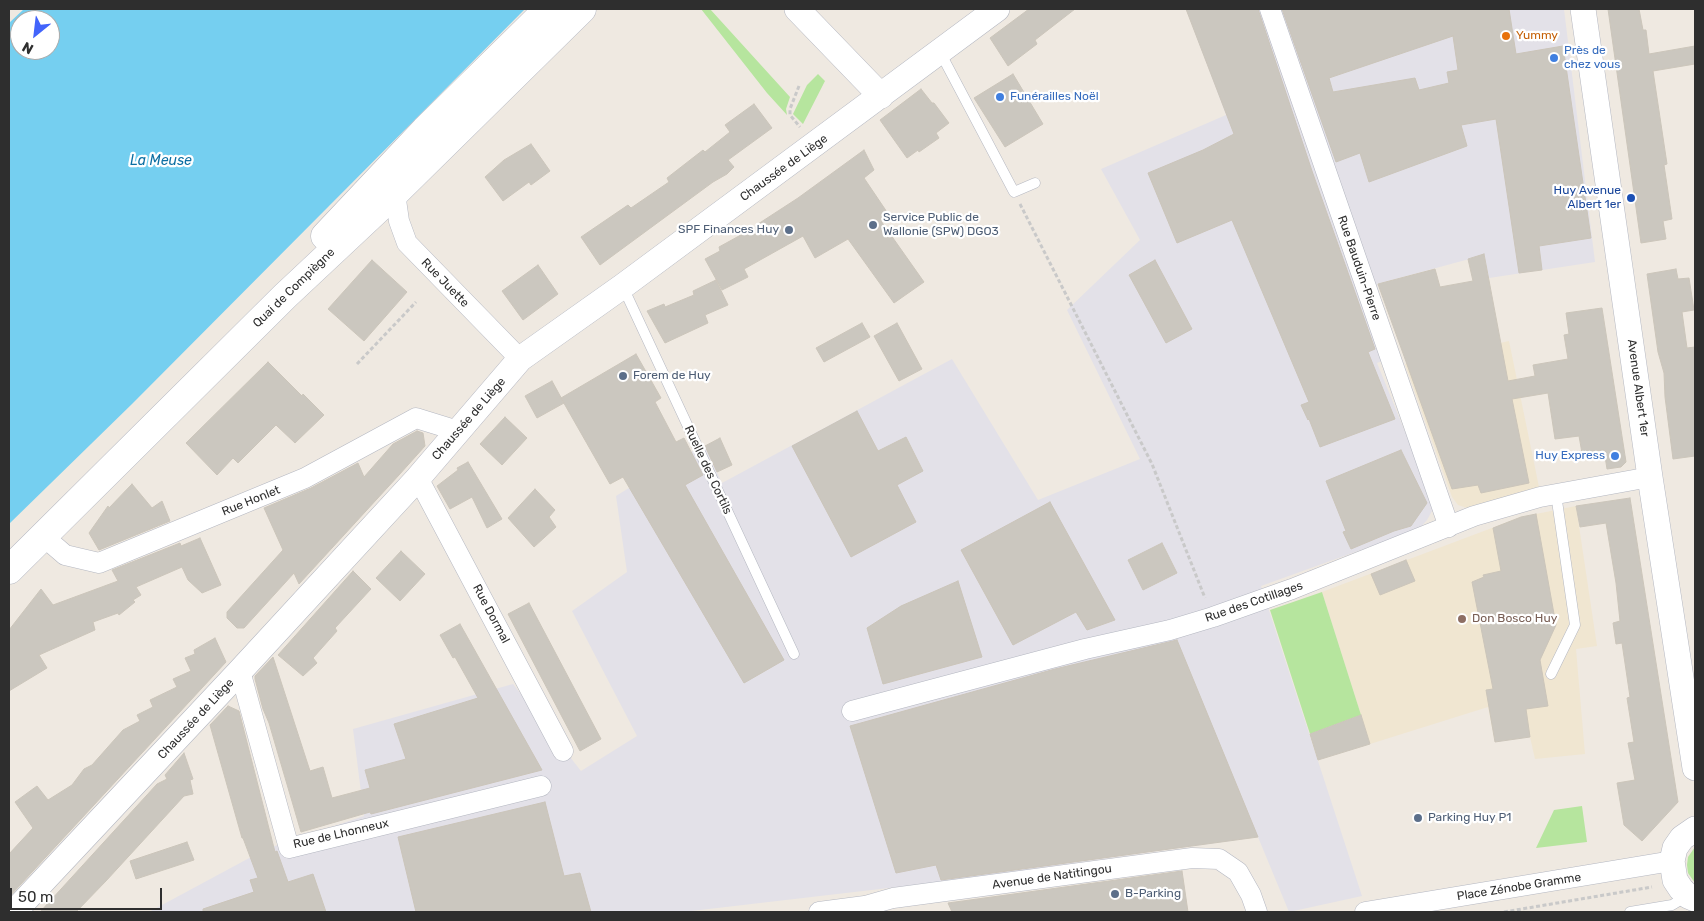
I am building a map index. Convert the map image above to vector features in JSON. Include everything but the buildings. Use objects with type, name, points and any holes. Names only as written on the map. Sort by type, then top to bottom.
[{"type":"main road","points":[[296,285],[304,257],[425,130],[548,9]]},
{"type":"main road","name":"Quai de Compiègne","points":[[9,570],[296,285],[395,193],[582,9]]},
{"type":"street","points":[[797,9],[881,96]]},
{"type":"street","name":"Chaussée de Liège","points":[[14,912],[418,478],[520,359],[623,286],[997,9]]},
{"type":"street","name":"Rue Bauduin-Pierre","points":[[1270,9],[1449,526]]},
{"type":"street","name":"Avenue Albert 1er","points":[[1583,9],[1650,477],[1695,768]]},
{"type":"street","name":"Rue Juette","points":[[395,193],[399,222],[407,243],[520,359]]},
{"type":"street","name":"Rue Honlet","points":[[43,536],[65,555],[99,563],[305,478],[416,418],[458,431]]},
{"type":"street","name":"Rue des Cotillages","points":[[852,711],[1085,648],[1170,630],[1213,617],[1292,590],[1484,513],[1540,496],[1650,477]]},
{"type":"street","name":"Rue Dormal","points":[[418,478],[564,751]]},
{"type":"street","name":"Rue de Lhonneux","points":[[240,671],[290,848],[541,786]]},
{"type":"street","points":[[1692,897],[1675,880],[1672,861],[1675,848],[1682,838],[1695,829]]},
{"type":"street","name":"Avenue de Natitingou","points":[[819,912],[865,906],[893,898],[1192,858],[1219,858],[1238,872],[1251,895],[1257,912]]},
{"type":"street","name":"Place Zénobe Gramme","points":[[1366,912],[1672,861]]},
{"type":"lane","points":[[940,52],[1014,192],[1035,183]]},
{"type":"lane","name":"Ruelle des Cortils","points":[[623,286],[794,654]]},
{"type":"lane","points":[[1552,674],[1575,624],[1556,494]]},
{"type":"lane","points":[[1630,912],[1672,905],[1692,897]]},
{"type":"path","points":[[799,86],[790,109],[790,115],[804,132]]},
{"type":"path","points":[[1014,192],[1152,464],[1213,617]]},
{"type":"path","points":[[356,364],[416,302]]},
{"type":"path","points":[[1504,912],[1652,887]]},
{"type":"shaded area","points":[[1186,9],[1564,9],[1595,262],[1489,278],[1484,255],[1377,284],[1394,356],[1377,363],[1430,493],[1432,511],[1419,529],[1261,586],[1362,896],[1289,912],[1258,837],[940,882],[683,912],[149,912],[266,849],[364,816],[353,729],[513,684],[581,771],[637,736],[572,611],[627,572],[616,496],[704,445],[722,483],[952,359],[1038,500],[1140,459],[1067,310],[1140,240],[1101,169],[1226,115]]},
{"type":"shaded area","points":[[1509,341],[1539,487],[1467,508],[1458,505],[1452,497],[1405,364]]},
{"type":"shaded area","name":"Don Bosco Huy","points":[[1576,506],[1597,646],[1576,649],[1585,754],[1535,759],[1530,737],[1495,742],[1488,707],[1370,744],[1322,592],[1521,517]]},
{"type":"green space","points":[[701,9],[710,9],[790,97],[786,109],[787,115],[767,93]]},
{"type":"green space","points":[[818,74],[825,81],[803,124],[793,114],[807,85]]},
{"type":"green space","points":[[1322,592],[1361,715],[1310,734],[1270,610]]},
{"type":"green space","points":[[1582,806],[1587,842],[1536,848],[1554,810]]},
{"type":"green space","points":[[1695,847],[1695,883],[1688,873],[1687,865],[1688,857]]},
{"type":"water","name":"La Meuse","points":[[24,9],[525,9],[132,404],[9,524],[9,23],[10,60],[60,60],[60,10]]},
{"type":"place","name":"Yummy","points":[[1506,36]]},
{"type":"place","name":"Près de chez vous","points":[[1554,58]]},
{"type":"place","name":"Funérailles Noël","points":[[1000,97]]},
{"type":"place","name":"Huy Avenue Albert 1er","points":[[1631,198]]},
{"type":"place","name":"Service Public de Wallonie (SPW) DGO3","points":[[873,225]]},
{"type":"place","name":"SPF Finances Huy","points":[[789,230]]},
{"type":"place","name":"Forem de Huy","points":[[623,376]]},
{"type":"place","name":"Huy Express","points":[[1615,456]]},
{"type":"place","name":"Don Bosco Huy","points":[[1462,619]]},
{"type":"place","name":"Parking Huy P1","points":[[1418,818]]},
{"type":"place","name":"B-Parking","points":[[1115,894]]}]
